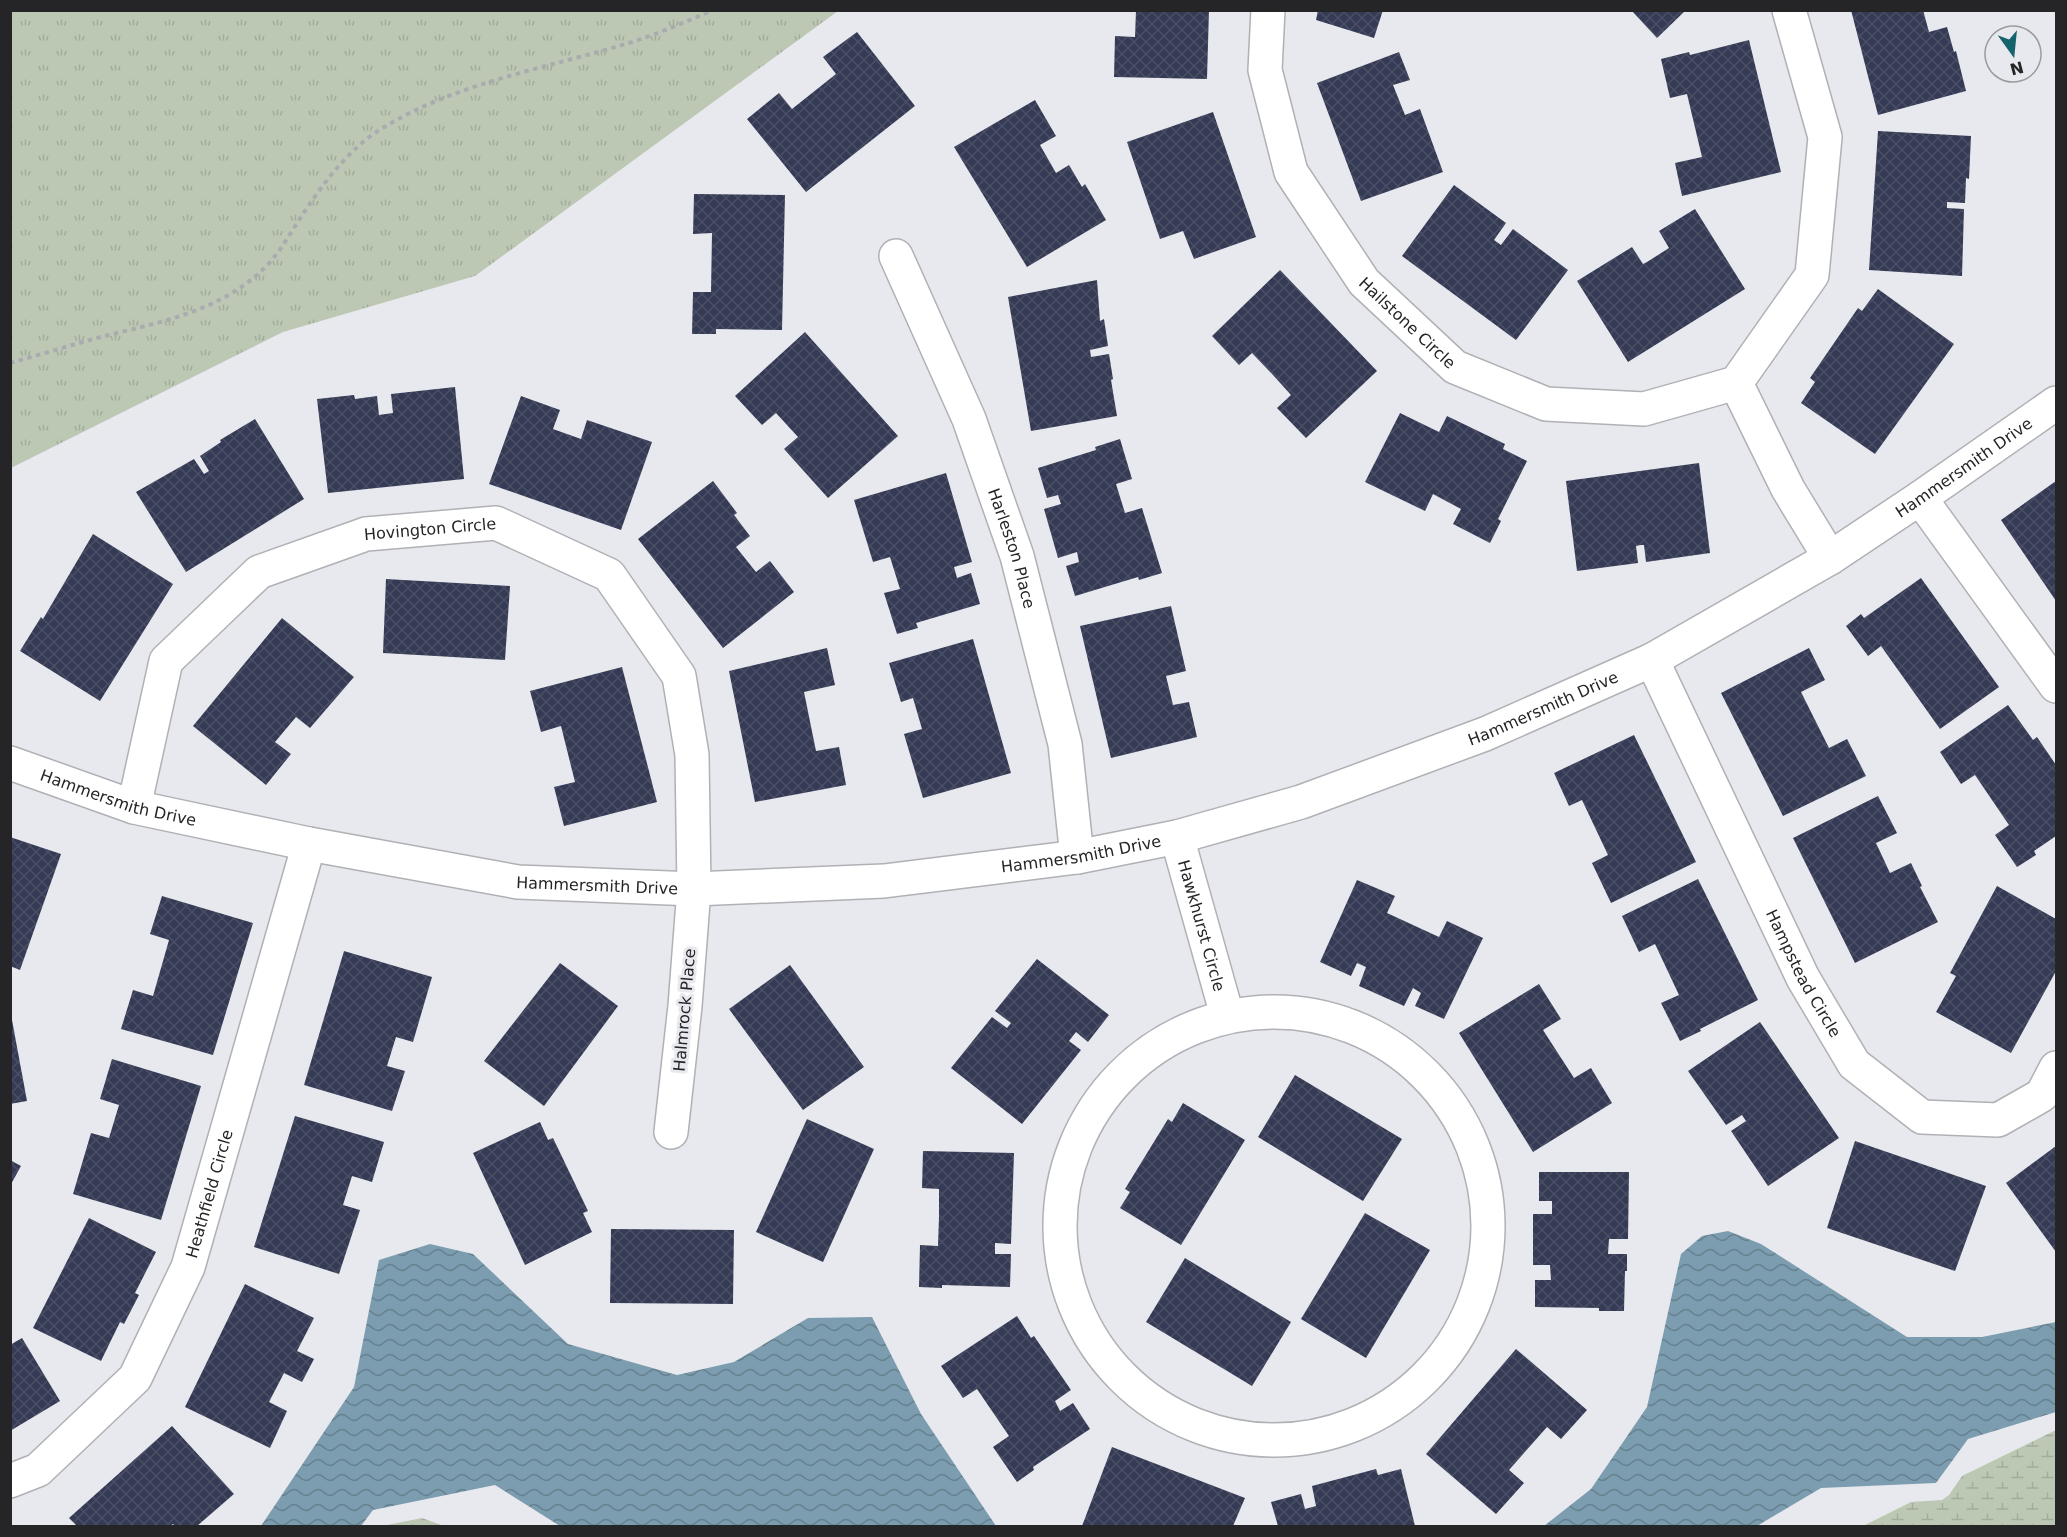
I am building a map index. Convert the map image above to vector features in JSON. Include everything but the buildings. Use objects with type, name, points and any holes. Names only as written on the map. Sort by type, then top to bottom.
[{"type":"street","name":"Hailstone Circle","points":[[1268,10],[1265,70],[1291,172],[1364,282],[1455,367],[1546,404],[1644,409],[1736,383]]},
{"type":"street","points":[[1789,10],[1825,137],[1812,275],[1736,383],[1788,489],[1830,558]]},
{"type":"street","name":"Harleston Place","points":[[896,256],[969,419],[1017,556],[1065,744],[1077,857]]},
{"type":"street","name":"Hammersmith Drive","points":[[10,763],[134,807],[309,844],[518,882],[694,889],[884,881],[1077,857],[1177,837],[1301,802],[1485,734],[1652,660],[1830,558],[2056,403]]},
{"type":"street","points":[[1920,498],[2056,686]]},
{"type":"street","name":"Hovington Circle","points":[[134,807],[166,661],[258,573],[366,534],[496,523],[609,575],[679,676],[692,755],[694,889]]},
{"type":"street","name":"Hampstead Circle","points":[[1652,660],[1803,978],[1854,1064],[1922,1117],[1998,1120],[2042,1095],[2056,1068]]},
{"type":"street","name":"Hawkhurst Circle","points":[[1177,837],[1227,1015]]},
{"type":"street","name":"Heathfield Circle","points":[[10,1481],[38,1470],[135,1378],[188,1267],[309,844]]},
{"type":"street","name":"Halmrock Place","points":[[671,1131],[685,1006],[694,889]]},
{"type":"street","name":"Hawkhurst Circle","points":[[1227,1015],[1324,1015],[1411,1057],[1471,1132],[1483,1185],[1492,1227],[1470,1321],[1410,1396],[1322,1437],[1225,1437],[1138,1395],[1078,1320],[1059,1237],[1057,1226],[1078,1132],[1139,1057],[1227,1015]]},
{"type":"path","points":[[10,363],[198,310],[232,294],[272,259],[314,199],[354,150],[380,129],[410,113],[447,97],[496,81],[630,43],[713,10]]},
{"type":"green space","points":[[11,10],[838,11],[475,276],[283,332],[11,468]]},
{"type":"green space","points":[[2056,1430],[2056,1526],[1863,1526],[1911,1502],[1942,1500],[1949,1495],[1962,1476]]},
{"type":"green space","points":[[422,1518],[444,1526],[382,1526]]},
{"type":"water","points":[[1728,1231],[1761,1244],[1907,1337],[1982,1337],[2056,1322],[2056,1412],[1968,1439],[1936,1483],[1821,1488],[1757,1526],[1544,1526],[1591,1489],[1647,1407],[1681,1254],[1702,1236]]},
{"type":"water","points":[[430,1244],[473,1254],[568,1344],[677,1375],[734,1362],[808,1318],[872,1317],[921,1414],[996,1526],[560,1526],[495,1485],[373,1510],[361,1526],[261,1526],[354,1387],[379,1260]]}]
